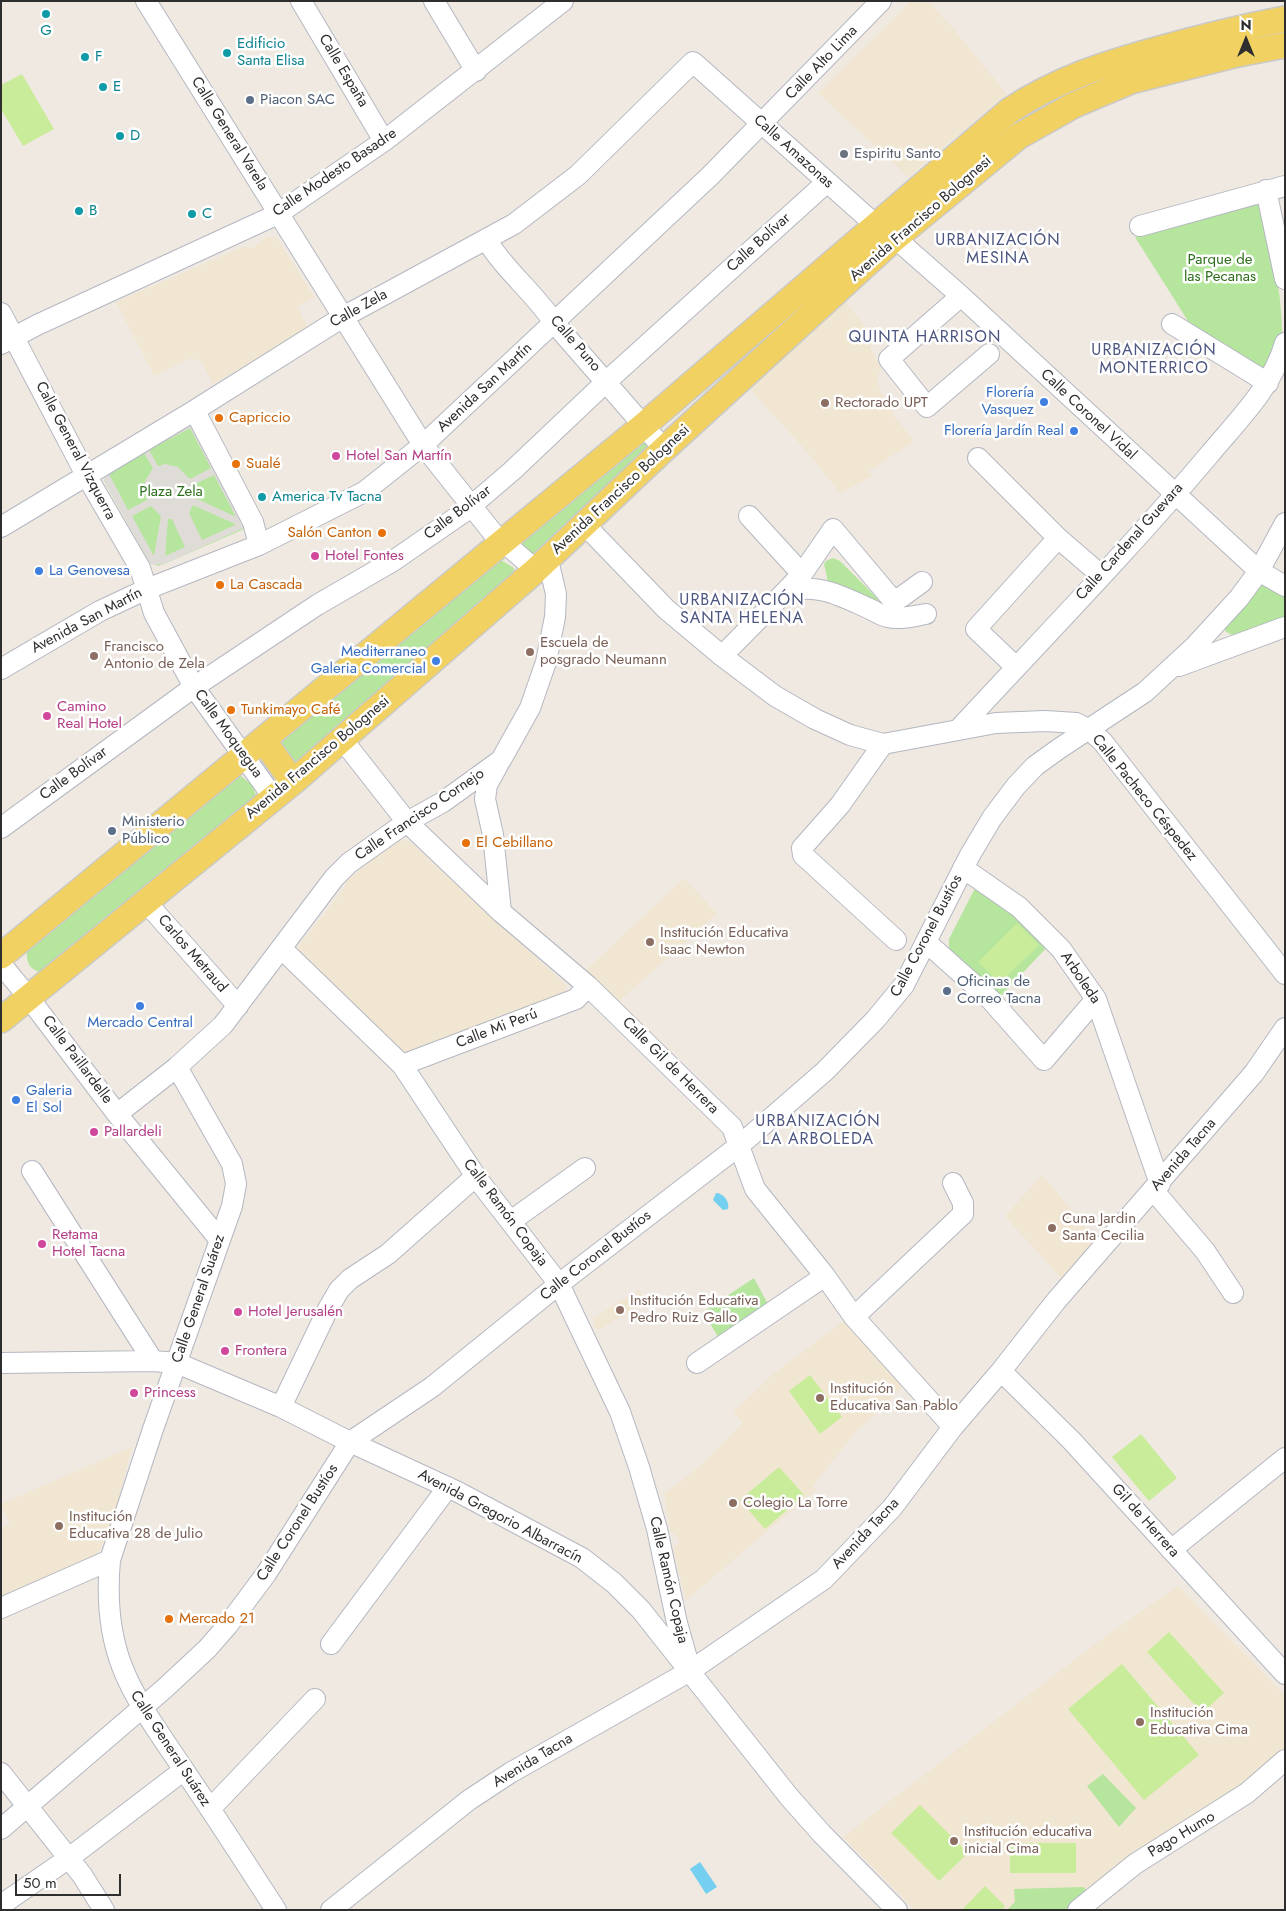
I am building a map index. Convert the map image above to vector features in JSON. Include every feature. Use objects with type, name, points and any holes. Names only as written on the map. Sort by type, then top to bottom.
[{"type":"main road","name":"Avenida Francisco Bolognesi","points":[[1,1020],[292,782],[542,565],[664,449],[1009,111],[1030,97],[1094,67],[1232,29],[1285,19]]},
{"type":"main road","points":[[1232,29],[1238,54]]},
{"type":"main road","name":"Avenida Francisco Bolognesi","points":[[1,956],[503,544],[643,426],[886,232],[1019,136],[1074,105],[1131,81],[1238,54],[1285,45]]},
{"type":"main road","points":[[254,749],[292,782]]},
{"type":"street","name":"Calle General Varela","points":[[146,1],[423,445],[503,544],[542,565]]},
{"type":"street","name":"Calle España","points":[[301,1],[384,141]]},
{"type":"street","points":[[434,1],[476,71]]},
{"type":"street","name":"Calle Modesto Basadre","points":[[8,341],[37,325],[278,214],[384,141],[476,71],[562,1]]},
{"type":"street","name":"Calle Alto Lima","points":[[762,124],[881,1]]},
{"type":"street","name":"Calle Amazonas","points":[[693,62],[826,182],[886,232]]},
{"type":"street","name":"Calle Zela","points":[[1,526],[192,412],[343,317],[514,224],[578,175],[693,62]]},
{"type":"street","name":"Avenida San Martín","points":[[1,669],[100,611],[147,589],[260,545],[364,492],[423,445],[555,324],[762,124]]},
{"type":"street","name":"Calle Bolívar","points":[[1,828],[194,687],[317,605],[393,561],[472,505],[512,471],[607,381],[826,182]]},
{"type":"street","points":[[1140,226],[1276,188],[1285,279]]},
{"type":"street","name":"Calle Coronel Vidal","points":[[886,232],[961,296],[1259,571],[1285,586]]},
{"type":"street","name":"Calle Puno","points":[[486,239],[498,259],[547,311],[555,324],[607,381],[664,449]]},
{"type":"street","points":[[961,296],[889,360],[928,407],[989,354]]},
{"type":"street","name":"Calle General Vizquerra","points":[[1,313],[8,341],[140,568],[147,589]]},
{"type":"street","points":[[1172,324],[1268,383]]},
{"type":"street","name":"Calle Cardenal Guevara","points":[[958,730],[1175,495],[1268,383],[1276,369],[1285,343]]},
{"type":"street","points":[[192,412],[199,419],[253,522],[260,545]]},
{"type":"street","points":[[978,458],[1058,538],[1101,575]]},
{"type":"street","points":[[749,516],[802,574]]},
{"type":"street","name":"Calle Coronel Bustíos","points":[[1,1829],[28,1808],[186,1670],[228,1625],[266,1574],[350,1442],[432,1387],[559,1284],[740,1145],[825,1070],[875,1020],[904,984],[963,868],[992,818],[1016,786],[1035,766],[1088,729],[1118,712],[1145,692],[1170,669],[1217,622],[1259,571],[1285,523]]},
{"type":"street","name":"Calle Pacheco Céspedez","points":[[584,524],[666,609],[722,656],[776,696],[815,719],[850,735],[883,744],[996,723],[1076,722],[1088,729],[1102,741],[1285,974]]},
{"type":"street","points":[[722,656],[802,574],[833,529],[891,598],[900,598],[922,582]]},
{"type":"street","points":[[1016,667],[976,629],[1058,538]]},
{"type":"street","name":"Calle Francisco Cornejo","points":[[117,1114],[177,1067],[223,1025],[334,878],[349,863],[407,822],[443,802],[501,760],[530,708],[546,662],[555,617],[556,594],[542,565]]},
{"type":"street","points":[[785,592],[798,588],[815,588],[830,591],[888,618],[907,618],[926,614]]},
{"type":"street","name":"Calle Moquegua","points":[[147,589],[154,613],[194,687],[254,749],[273,796]]},
{"type":"street","name":"Calle Coronel Bustíos","points":[[1170,669],[1285,627]]},
{"type":"street","name":"Calle Gil de Herrera","points":[[342,739],[407,822],[501,912],[588,986],[732,1127],[755,1190],[825,1276],[854,1317],[953,1427]]},
{"type":"street","points":[[883,744],[840,805],[802,848],[803,855],[896,940]]},
{"type":"street","points":[[501,760],[487,785],[485,799],[493,835],[501,912]]},
{"type":"street","name":"Arboleda","points":[[963,868],[1019,906],[1061,949],[1096,999],[1114,1044],[1157,1187]]},
{"type":"street","name":"Carlos Metraud","points":[[146,901],[238,1006]]},
{"type":"street","points":[[926,942],[990,999],[1044,1060],[1096,999]]},
{"type":"street","name":"Calle Ramón Copaja","points":[[281,948],[402,1065],[476,1176],[559,1284],[620,1412],[639,1467],[657,1529],[677,1623],[690,1671]]},
{"type":"street","name":"Calle Paillardelle","points":[[1,964],[30,998],[117,1114],[219,1239]]},
{"type":"street","name":"Calle Mi Perú","points":[[402,1065],[576,999],[588,986]]},
{"type":"street","name":"Avenida Tacna","points":[[331,1910],[470,1800],[510,1773],[690,1671],[824,1579],[892,1508],[953,1427],[1001,1371],[1056,1301],[1157,1187],[1254,1073],[1285,1028]]},
{"type":"street","name":"Calle General Suárez","points":[[177,1067],[232,1164],[236,1184],[232,1206],[219,1239],[110,1560],[108,1582],[111,1626],[122,1668],[141,1708],[276,1910]]},
{"type":"street","points":[[511,1221],[585,1168]]},
{"type":"street","points":[[32,1171],[153,1360]]},
{"type":"street","points":[[281,1407],[339,1290],[350,1279],[388,1254],[476,1176]]},
{"type":"street","points":[[854,1317],[963,1214],[962,1203],[953,1183]]},
{"type":"street","points":[[1157,1187],[1205,1251],[1233,1293]]},
{"type":"street","points":[[697,1363],[825,1276]]},
{"type":"street","name":"Avenida Gregorio Albarracín","points":[[1,1363],[153,1360],[177,1363],[281,1407],[350,1442],[448,1487],[564,1547],[598,1570],[641,1610],[790,1798],[822,1834],[896,1910]]},
{"type":"street","name":"Gil de Herrera","points":[[1001,1371],[1071,1440],[1285,1674]]},
{"type":"street","points":[[1171,1550],[1285,1458]]},
{"type":"street","points":[[331,1644],[448,1487]]},
{"type":"street","points":[[1,1608],[110,1560]]},
{"type":"street","points":[[210,1809],[315,1699]]},
{"type":"street","name":"Pago Humo","points":[[1078,1910],[1135,1864],[1247,1793],[1285,1760]]},
{"type":"street","points":[[1,1905],[69,1858],[184,1770]]},
{"type":"street","points":[[1,1773],[69,1858],[104,1910]]},
{"type":"shaded area","points":[[911,1],[928,1],[1007,94],[908,177],[818,93]]},
{"type":"shaded area","points":[[268,237],[277,238],[314,297],[297,307],[308,328],[213,384],[201,361],[191,358],[154,376],[116,302],[243,247],[252,248]]},
{"type":"shaded area","name":"Rectorado UPT","points":[[841,297],[869,331],[871,350],[882,367],[878,375],[878,385],[895,417],[914,441],[869,471],[872,476],[840,493],[808,453],[749,388]]},
{"type":"shaded area","points":[[192,419],[245,520],[246,527],[164,564],[154,565],[150,563],[105,483],[102,471],[112,462],[186,420]],"holes":[[[190,428],[211,468],[190,479],[178,467],[165,464],[158,466],[149,450]],[[144,453],[153,468],[145,481],[147,500],[128,510],[109,474]],[[214,475],[235,515],[195,498],[193,485]],[[193,505],[235,525],[202,540],[189,513]],[[151,506],[161,516],[154,556],[132,516]],[[168,519],[172,519],[185,547],[165,556]]]},
{"type":"shaded area","points":[[397,840],[409,841],[566,985],[565,996],[408,1058],[352,1010],[353,1003],[343,992],[335,992],[298,954],[298,947],[343,890],[346,881]]},
{"type":"shaded area","name":"Institución Educativa Isaac Newton","points":[[684,878],[717,914],[616,1004],[585,971]]},
{"type":"shaded area","name":"Cuna Jardin Santa Cecilia","points":[[1042,1175],[1098,1241],[1062,1279],[1005,1216]]},
{"type":"shaded area","name":"Institución Educativa Pedro Ruiz Gallo","points":[[639,1290],[646,1301],[597,1331],[593,1318]]},
{"type":"shaded area","points":[[848,1318],[907,1383],[854,1434],[813,1486],[816,1490],[686,1600],[673,1549],[680,1541],[670,1530],[664,1494],[705,1462],[743,1423],[733,1412],[773,1374]]},
{"type":"shaded area","name":"Institución Educativa 28 de Julio","points":[[132,1447],[110,1530],[99,1551],[88,1563],[1,1605],[1,1528],[10,1524],[1,1504]]},
{"type":"shaded area","name":"Institución Educativa Cima","points":[[1178,1586],[1285,1695],[1285,1749],[1247,1782],[1116,1868],[1065,1910],[915,1910],[843,1837],[1099,1641]]},
{"type":"green space","points":[[22,74],[54,129],[23,146],[1,109],[1,85]]},
{"type":"green space","name":"Parque de las Pecanas","points":[[1256,199],[1265,211],[1278,283],[1282,321],[1281,355],[1265,371],[1219,346],[1188,321],[1135,237]]},
{"type":"green space","name":"Plaza Zela","points":[[186,420],[244,529],[158,566],[150,563],[105,483],[102,471]]},
{"type":"green space","points":[[636,441],[646,442],[649,449],[541,556],[530,557],[521,550],[522,541]]},
{"type":"green space","points":[[833,558],[840,561],[877,598],[881,606],[828,582],[824,564]]},
{"type":"green space","points":[[501,560],[514,568],[513,583],[292,769],[275,740],[490,563]]},
{"type":"green space","points":[[1266,584],[1285,596],[1285,618],[1232,635],[1225,631],[1227,622],[1258,585]]},
{"type":"green space","points":[[241,776],[252,785],[256,795],[250,808],[47,973],[37,971],[30,966],[27,959],[27,948],[226,778]]},
{"type":"green space","points":[[979,888],[1021,916],[1049,945],[1001,996],[949,950],[949,939],[974,890]]},
{"type":"green space","points":[[1017,923],[1039,945],[1000,983],[978,962]]},
{"type":"green space","points":[[754,1278],[770,1308],[720,1340],[703,1312]]},
{"type":"green space","points":[[810,1375],[842,1417],[820,1434],[789,1391]]},
{"type":"green space","points":[[1141,1434],[1177,1478],[1149,1501],[1112,1457]]},
{"type":"green space","points":[[779,1467],[804,1495],[765,1529],[740,1500]]},
{"type":"green space","points":[[1169,1632],[1224,1693],[1202,1713],[1147,1652]]},
{"type":"green space","points":[[1122,1664],[1199,1755],[1144,1800],[1068,1709]]},
{"type":"green space","points":[[1103,1774],[1136,1808],[1119,1827],[1087,1786]]},
{"type":"green space","points":[[920,1805],[968,1853],[939,1881],[891,1833]]},
{"type":"green space","points":[[1010,1843],[1076,1843],[1076,1873],[1010,1873]]},
{"type":"green space","points":[[985,1886],[1005,1906],[1001,1910],[962,1910]]},
{"type":"green space","points":[[1083,1887],[1088,1891],[1065,1910],[1007,1910],[1015,1902],[1014,1889]]},
{"type":"water","points":[[716,1193],[721,1194],[725,1198],[728,1203],[728,1209],[723,1210],[713,1200]]},
{"type":"water","points":[[700,1862],[717,1887],[706,1894],[690,1869]]},
{"type":"place","name":"G","points":[[46,14]]},
{"type":"place","name":"Edificio Santa Elisa","points":[[227,53]]},
{"type":"place","name":"F","points":[[85,57]]},
{"type":"place","name":"E","points":[[103,87]]},
{"type":"place","name":"Piacon SAC","points":[[250,100]]},
{"type":"place","name":"D","points":[[120,136]]},
{"type":"place","name":"Espiritu Santo","points":[[844,154]]},
{"type":"place","name":"B","points":[[79,211]]},
{"type":"place","name":"C","points":[[192,214]]},
{"type":"place","name":"Florería Vasquez","points":[[1044,402]]},
{"type":"place","name":"Rectorado UPT","points":[[825,403]]},
{"type":"place","name":"Capriccio","points":[[219,418]]},
{"type":"place","name":"Florería Jardín Real","points":[[1074,431]]},
{"type":"place","name":"Hotel San Martín","points":[[336,456]]},
{"type":"place","name":"Sualé","points":[[236,464]]},
{"type":"place","name":"America Tv Tacna","points":[[262,497]]},
{"type":"place","name":"Salón Canton","points":[[382,533]]},
{"type":"place","name":"Hotel Fontes","points":[[315,556]]},
{"type":"place","name":"La Genovesa","points":[[39,571]]},
{"type":"place","name":"La Cascada","points":[[220,585]]},
{"type":"place","name":"Escuela de posgrado Neumann","points":[[530,652]]},
{"type":"place","name":"Francisco Antonio de Zela","points":[[94,656]]},
{"type":"place","name":"Mediterraneo Galeria Comercial","points":[[436,661]]},
{"type":"place","name":"Tunkimayo Café","points":[[231,710]]},
{"type":"place","name":"Camino Real Hotel","points":[[47,716]]},
{"type":"place","name":"Ministerio Público","points":[[112,831]]},
{"type":"place","name":"El Cebillano","points":[[466,843]]},
{"type":"place","name":"Institución Educativa Isaac Newton","points":[[650,942]]},
{"type":"place","name":"Oficinas de Correo Tacna","points":[[947,991]]},
{"type":"place","name":"Mercado Central","points":[[140,1006]]},
{"type":"place","name":"Galeria El Sol","points":[[16,1100]]},
{"type":"place","name":"Pallardeli","points":[[94,1132]]},
{"type":"place","name":"Cuna Jardin Santa Cecilia","points":[[1052,1228]]},
{"type":"place","name":"Retama Hotel Tacna","points":[[42,1244]]},
{"type":"place","name":"Institución Educativa Pedro Ruiz Gallo","points":[[620,1310]]},
{"type":"place","name":"Hotel Jerusalén","points":[[238,1312]]},
{"type":"place","name":"Frontera","points":[[225,1351]]},
{"type":"place","name":"Princess","points":[[134,1393]]},
{"type":"place","name":"Institución Educativa San Pablo","points":[[820,1398]]},
{"type":"place","name":"Colegio La Torre","points":[[733,1503]]},
{"type":"place","name":"Institución Educativa 28 de Julio","points":[[59,1526]]},
{"type":"place","name":"Mercado 21","points":[[169,1619]]},
{"type":"place","name":"Institución Educativa Cima","points":[[1140,1722]]},
{"type":"place","name":"Institución educativa inicial Cima","points":[[954,1841]]},
{"type":"district","name":"URBANIZACIÓN MESINA","points":[[998,250]]},
{"type":"district","name":"QUINTA HARRISON","points":[[925,338]]},
{"type":"district","name":"URBANIZACIÓN MONTERRICO","points":[[1154,360]]},
{"type":"district","name":"URBANIZACIÓN SANTA HELENA","points":[[742,610]]},
{"type":"district","name":"URBANIZACIÓN LA ARBOLEDA","points":[[818,1131]]}]
